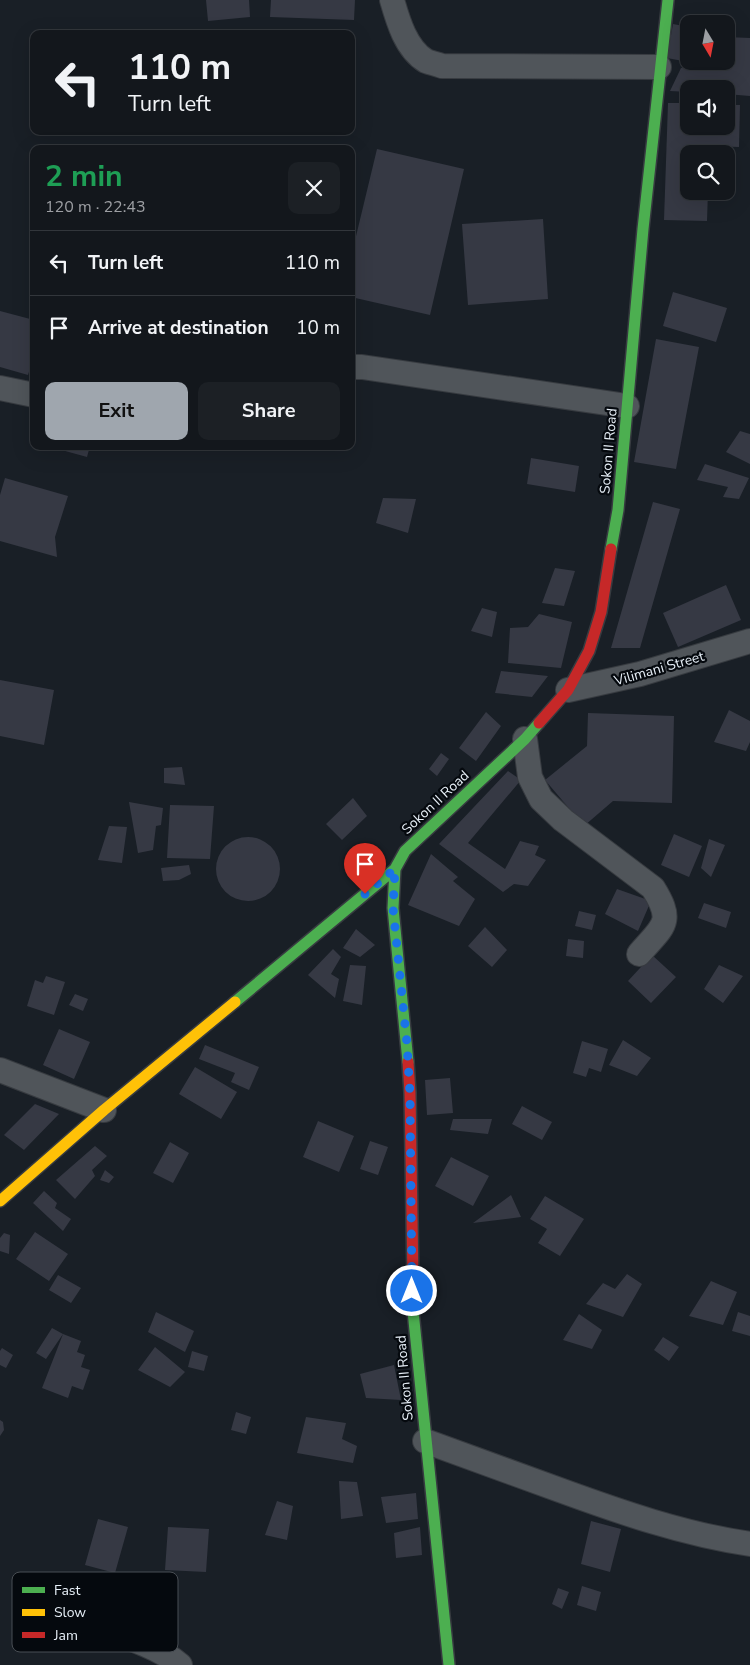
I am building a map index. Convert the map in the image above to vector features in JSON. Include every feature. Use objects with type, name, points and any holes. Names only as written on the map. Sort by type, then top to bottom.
[{"type":"street","points":[[392,0],[400,27],[415,52],[427,62],[442,66],[659,67]]},
{"type":"street","name":"Sokon II Road","points":[[449,1665],[413,1311],[410,1094],[407,1044],[393,908],[395,869],[405,851],[525,739],[568,690],[589,651],[601,612],[618,510],[642,229],[668,0]]},
{"type":"street","points":[[355,367],[627,406]]},
{"type":"street","points":[[0,388],[30,394]]},
{"type":"street","name":"Vilimani Street","points":[[568,690],[640,674],[750,641]]},
{"type":"street","points":[[525,739],[530,777],[541,799],[563,820],[653,888],[661,901],[664,910],[664,926],[640,954]]},
{"type":"street","points":[[0,1201],[104,1110],[395,869]]},
{"type":"street","points":[[0,1070],[104,1110]]},
{"type":"street","points":[[425,1441],[666,1526],[722,1540],[750,1544]]},
{"type":"street","points":[[160,1652],[180,1665]]},
{"type":"building","points":[[206,0],[249,0],[250,17],[208,21]]},
{"type":"building","points":[[271,0],[355,0],[354,20],[270,17]]},
{"type":"building","points":[[673,24],[680,25],[680,60],[667,58]]},
{"type":"building","points":[[735,37],[750,38],[750,96],[735,95],[735,80],[680,80],[680,92],[670,91],[680,70],[735,70]]},
{"type":"building","points":[[668,103],[680,103],[680,135],[735,135],[735,105],[740,105],[739,147],[735,147],[735,145],[680,145],[680,200],[708,200],[707,221],[664,220]]},
{"type":"building","points":[[377,149],[464,169],[430,315],[355,298],[355,240]]},
{"type":"building","points":[[543,219],[548,299],[468,305],[462,224]]},
{"type":"building","points":[[673,292],[727,308],[716,342],[663,326]]},
{"type":"building","points":[[0,311],[30,319],[30,368],[28,375],[0,367]]},
{"type":"building","points":[[656,339],[699,347],[676,469],[634,462]]},
{"type":"building","points":[[740,431],[750,434],[750,464],[726,452]]},
{"type":"building","points":[[62,450],[89,450],[87,457]]},
{"type":"building","points":[[531,458],[579,466],[575,492],[527,484]]},
{"type":"building","points":[[705,464],[749,478],[739,499],[723,497],[728,487],[697,480]]},
{"type":"building","points":[[5,478],[68,496],[55,537],[57,557],[0,541],[0,495]]},
{"type":"building","points":[[383,498],[416,499],[408,533],[376,523]]},
{"type":"building","points":[[653,502],[680,509],[640,648],[611,648]]},
{"type":"building","points":[[555,568],[575,571],[564,606],[542,603]]},
{"type":"building","points":[[726,585],[741,620],[678,647],[663,613]]},
{"type":"building","points":[[482,608],[497,612],[492,637],[471,631]]},
{"type":"building","points":[[539,614],[572,622],[561,668],[508,663],[510,628],[528,627]]},
{"type":"building","points":[[501,671],[548,676],[532,697],[495,693]]},
{"type":"building","points":[[0,680],[54,690],[44,745],[0,736]]},
{"type":"building","points":[[729,710],[750,721],[750,742],[746,751],[714,742]]},
{"type":"building","points":[[486,712],[501,726],[476,761],[459,748]]},
{"type":"building","points":[[588,713],[674,716],[672,803],[613,801],[584,826],[545,780],[587,746]]},
{"type":"building","points":[[441,753],[449,759],[437,776],[429,769]]},
{"type":"building","points":[[182,767],[185,785],[164,783],[164,768]]},
{"type":"building","points":[[508,771],[521,780],[468,843],[505,869],[520,841],[539,846],[535,855],[546,860],[528,886],[514,884],[503,892],[439,844]]},
{"type":"building","points":[[353,798],[367,816],[342,840],[326,824]]},
{"type":"building","points":[[129,802],[163,808],[161,825],[156,826],[153,850],[138,853]]},
{"type":"building","points":[[170,805],[214,806],[210,859],[167,858]]},
{"type":"building","points":[[109,826],[127,827],[122,863],[98,860]]},
{"type":"building","points":[[674,834],[702,846],[689,877],[661,865]]},
{"type":"building","points":[[242,837],[254,837],[271,846],[278,857],[280,869],[278,881],[271,892],[254,901],[242,901],[230,896],[221,887],[216,875],[216,863],[221,851],[230,842]]},
{"type":"building","points":[[709,839],[725,845],[711,877],[701,868]]},
{"type":"building","points":[[431,854],[458,877],[453,881],[475,899],[459,926],[408,905]]},
{"type":"building","points":[[189,865],[191,874],[179,880],[163,881],[161,868]]},
{"type":"building","points":[[617,889],[651,901],[638,931],[605,914]]},
{"type":"building","points":[[704,903],[731,912],[726,928],[698,918]]},
{"type":"building","points":[[579,911],[596,915],[592,930],[575,926]]},
{"type":"building","points":[[485,927],[507,950],[492,967],[468,946]]},
{"type":"building","points":[[356,929],[375,945],[360,957],[343,948]]},
{"type":"building","points":[[568,939],[584,941],[583,958],[566,956]]},
{"type":"building","points":[[333,949],[341,957],[331,974],[339,979],[335,998],[308,975]]},
{"type":"building","points":[[652,955],[676,977],[651,1003],[628,981]]},
{"type":"building","points":[[350,965],[366,966],[362,1005],[343,1001]]},
{"type":"building","points":[[719,965],[743,976],[723,1003],[704,989]]},
{"type":"building","points":[[46,976],[65,982],[54,1015],[27,1006],[35,980],[43,983]]},
{"type":"building","points":[[75,994],[88,999],[83,1011],[69,1005]]},
{"type":"building","points":[[59,1029],[90,1042],[74,1079],[43,1065]]},
{"type":"building","points":[[623,1040],[651,1058],[637,1076],[609,1065]]},
{"type":"building","points":[[582,1041],[608,1049],[601,1072],[589,1068],[586,1077],[573,1073]]},
{"type":"building","points":[[205,1045],[259,1067],[249,1090],[231,1082],[235,1073],[199,1059]]},
{"type":"building","points":[[195,1067],[237,1092],[221,1119],[179,1094]]},
{"type":"building","points":[[450,1078],[453,1113],[427,1115],[425,1080]]},
{"type":"building","points":[[35,1104],[59,1114],[24,1150],[4,1135]]},
{"type":"building","points":[[522,1106],[552,1122],[542,1140],[512,1124]]},
{"type":"building","points":[[453,1119],[492,1119],[488,1134],[450,1130]]},
{"type":"building","points":[[318,1121],[354,1136],[339,1172],[303,1157]]},
{"type":"building","points":[[370,1141],[388,1147],[378,1175],[360,1169]]},
{"type":"building","points":[[170,1142],[189,1153],[173,1183],[153,1173]]},
{"type":"building","points":[[95,1146],[107,1156],[92,1170],[95,1176],[75,1199],[56,1180]]},
{"type":"building","points":[[451,1157],[489,1176],[473,1206],[435,1186]]},
{"type":"building","points":[[105,1170],[114,1177],[109,1183],[100,1180]]},
{"type":"building","points":[[44,1191],[57,1203],[55,1208],[71,1219],[63,1231],[33,1203]]},
{"type":"building","points":[[511,1195],[521,1217],[473,1223]]},
{"type":"building","points":[[545,1196],[584,1219],[560,1256],[538,1243],[547,1229],[530,1219]]},
{"type":"building","points":[[35,1232],[68,1254],[49,1281],[16,1259]]},
{"type":"building","points":[[4,1233],[10,1235],[9,1254],[0,1251],[0,1238]]},
{"type":"building","points":[[627,1274],[642,1284],[623,1317],[586,1304],[603,1283],[615,1289]]},
{"type":"building","points":[[58,1275],[81,1288],[71,1303],[49,1290]]},
{"type":"building","points":[[711,1281],[737,1292],[723,1325],[689,1316]]},
{"type":"building","points":[[156,1312],[194,1331],[185,1352],[148,1332]]},
{"type":"building","points":[[738,1312],[750,1316],[750,1336],[732,1331]]},
{"type":"building","points":[[579,1314],[602,1330],[592,1349],[563,1340]]},
{"type":"building","points":[[52,1328],[63,1334],[46,1359],[36,1353]]},
{"type":"building","points":[[63,1334],[81,1341],[77,1352],[85,1355],[81,1367],[90,1370],[83,1390],[72,1386],[68,1398],[42,1388]]},
{"type":"building","points":[[663,1337],[679,1347],[669,1361],[654,1350]]},
{"type":"building","points":[[155,1347],[185,1372],[170,1387],[138,1370]]},
{"type":"building","points":[[2,1348],[13,1355],[6,1368],[0,1365],[0,1351]]},
{"type":"building","points":[[192,1351],[208,1356],[204,1371],[188,1367]]},
{"type":"building","points":[[394,1365],[401,1400],[366,1398],[360,1374]]},
{"type":"building","points":[[236,1412],[251,1417],[246,1434],[231,1430]]},
{"type":"building","points":[[306,1417],[346,1423],[342,1439],[357,1446],[353,1463],[297,1453]]},
{"type":"building","points":[[0,1420],[3,1422],[4,1430],[0,1436]]},
{"type":"building","points":[[339,1481],[357,1482],[363,1516],[341,1519]]},
{"type":"building","points":[[416,1493],[418,1519],[386,1523],[381,1497]]},
{"type":"building","points":[[277,1501],[293,1506],[287,1540],[265,1535]]},
{"type":"building","points":[[98,1519],[128,1527],[115,1572],[85,1565]]},
{"type":"building","points":[[591,1521],[621,1529],[610,1572],[581,1564]]},
{"type":"building","points":[[168,1527],[209,1529],[206,1572],[165,1570]]},
{"type":"building","points":[[420,1527],[422,1555],[396,1558],[394,1533]]},
{"type":"building","points":[[582,1586],[601,1592],[596,1611],[577,1605]]},
{"type":"building","points":[[558,1588],[569,1592],[562,1609],[552,1604]]},
{"type":"traffic: fast","points":[[611,549],[618,510],[643,229],[668,0]]},
{"type":"traffic: fast","points":[[408,1062],[393,908],[395,869],[405,851],[525,739],[539,723]]},
{"type":"traffic: fast","points":[[235,1002],[395,869]]},
{"type":"traffic: fast","points":[[413,1280],[413,1311],[449,1665]]},
{"type":"traffic: slow","points":[[0,1201],[104,1110],[235,1002]]},
{"type":"traffic: jam","points":[[539,723],[568,690],[589,651],[601,612],[611,549]]},
{"type":"traffic: jam","points":[[408,1062],[413,1280]]},
{"type":"route","points":[[365,894],[395,869],[393,908],[407,1044],[412,1133],[412,1291]]}]
